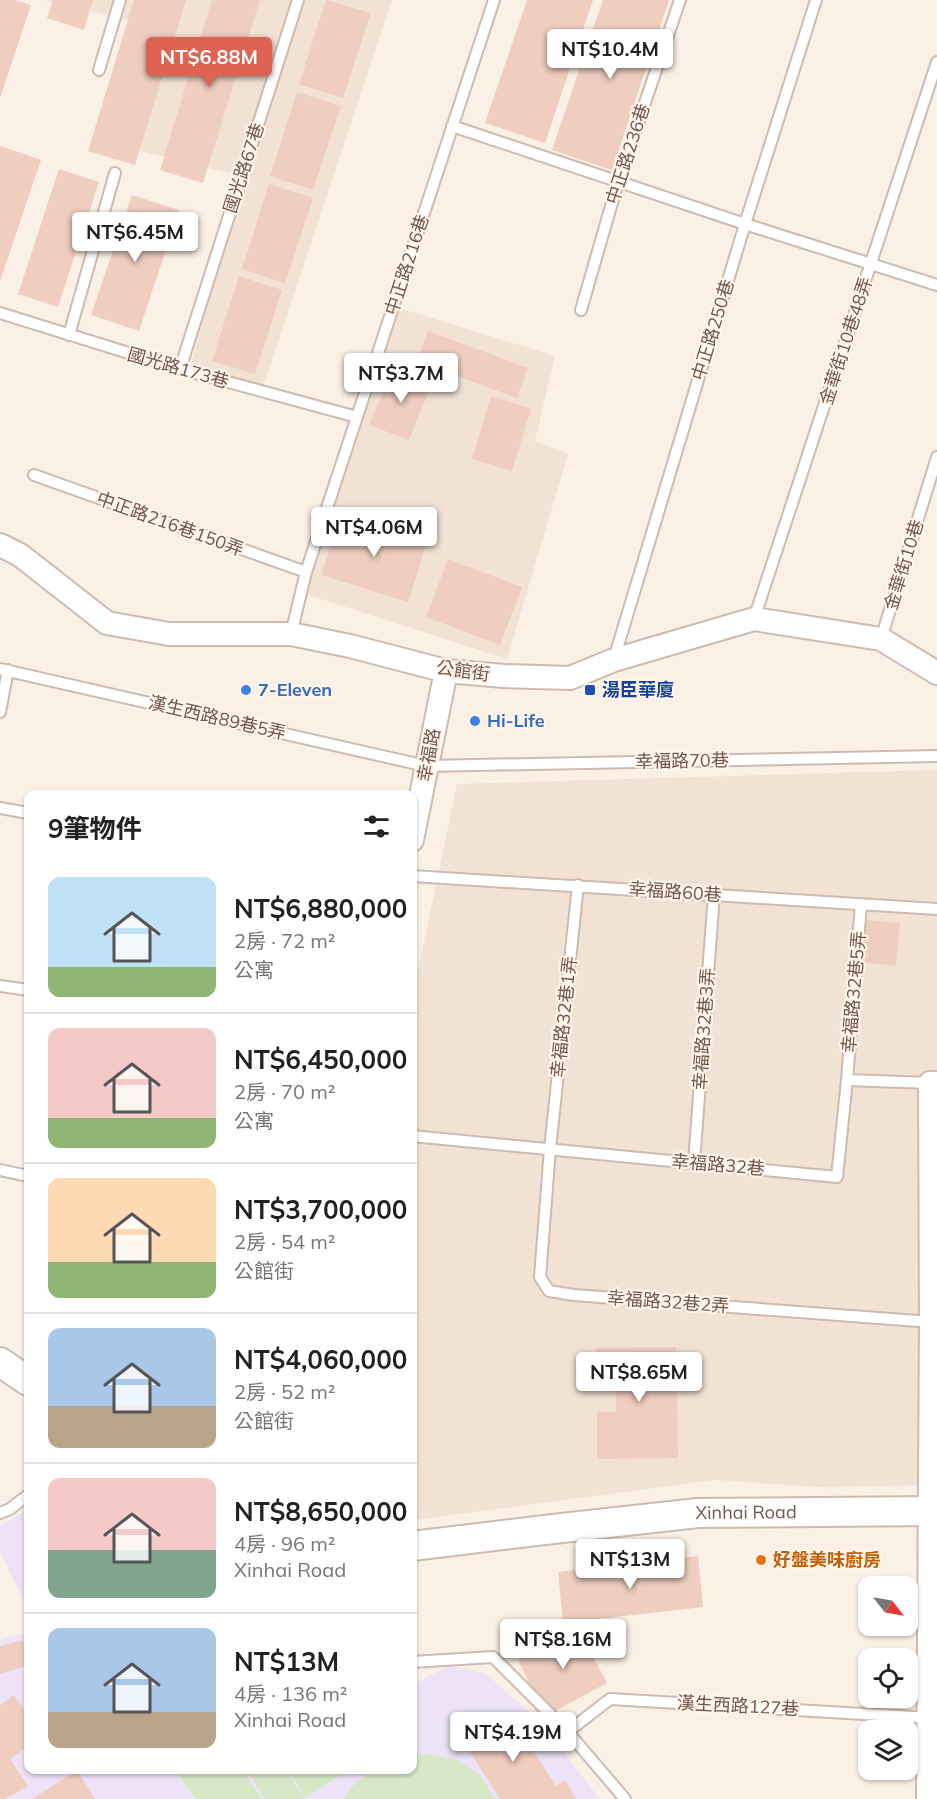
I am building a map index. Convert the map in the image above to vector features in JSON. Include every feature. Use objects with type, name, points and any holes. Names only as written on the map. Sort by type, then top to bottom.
[{"type":"street","name":"公館街","points":[[0,545],[20,555],[107,623],[169,634],[291,634],[350,646],[446,671],[570,678],[614,660],[754,619],[881,639],[937,673]]},
{"type":"street","name":"幸福路","points":[[417,814],[446,671]]},
{"type":"street","points":[[928,1799],[933,1718],[931,1322],[934,1083]]},
{"type":"street","points":[[0,1362],[24,1378]]},
{"type":"street","name":"Xinhai Road","points":[[417,1545],[698,1513],[933,1511]]},
{"type":"lane","points":[[99,70],[120,0]]},
{"type":"lane","name":"國光路67巷","points":[[180,369],[298,0]]},
{"type":"lane","name":"中正路216巷","points":[[291,634],[306,573],[494,0]]},
{"type":"lane","name":"中正路236巷","points":[[581,310],[618,182],[680,0]]},
{"type":"lane","name":"中正路250巷","points":[[614,660],[745,224],[816,0]]},
{"type":"lane","name":"金華街10巷48弄","points":[[754,619],[937,62]]},
{"type":"lane","points":[[452,126],[745,224],[937,285]]},
{"type":"lane","points":[[69,335],[116,173]]},
{"type":"lane","name":"國光路173巷","points":[[0,313],[180,369],[357,417]]},
{"type":"lane","name":"金華街10巷","points":[[881,639],[937,457]]},
{"type":"lane","name":"中正路216巷150弄","points":[[33,475],[306,573]]},
{"type":"lane","points":[[0,712],[4,670]]},
{"type":"lane","name":"漢生西路89巷5弄","points":[[4,670],[426,766]]},
{"type":"lane","name":"幸福路70巷","points":[[426,766],[937,756]]},
{"type":"lane","points":[[0,808],[24,812]]},
{"type":"lane","name":"幸福路60巷","points":[[417,876],[937,909]]},
{"type":"lane","name":"幸福路32巷1弄","points":[[550,1149],[578,885]]},
{"type":"lane","name":"幸福路32巷3弄","points":[[694,1163],[714,894]]},
{"type":"lane","name":"幸福路32巷5弄","points":[[847,1080],[861,904]]},
{"type":"lane","points":[[0,986],[24,989]]},
{"type":"lane","points":[[847,1080],[934,1083]]},
{"type":"lane","name":"幸福路32巷","points":[[417,1136],[837,1176],[847,1080]]},
{"type":"lane","name":"幸福路32巷2弄","points":[[550,1149],[540,1276],[549,1291],[574,1295],[931,1322]]},
{"type":"lane","points":[[0,1170],[24,1175]]},
{"type":"lane","points":[[0,1513],[10,1509],[24,1498]]},
{"type":"lane","points":[[417,1662],[493,1657],[625,1799]]},
{"type":"lane","name":"漢生西路127巷","points":[[564,1734],[610,1699],[933,1718]]},
{"type":"shaded area","points":[[43,0],[392,0],[262,391],[189,373],[241,176],[105,142],[140,23]]},
{"type":"shaded area","points":[[399,308],[555,356],[535,441],[568,454],[507,659],[296,591]]},
{"type":"shaded area","points":[[937,770],[937,1485],[820,1487],[715,1480],[417,1519],[417,976],[457,784]]},
{"type":"shaded area","points":[[24,1511],[24,1602],[0,1552],[0,1525]]},
{"type":"shaded area","points":[[24,1633],[24,1774],[417,1774],[417,1683],[449,1666],[485,1673],[539,1721],[600,1799],[0,1799],[0,1640]]},
{"type":"green space","points":[[429,1754],[458,1760],[480,1775],[495,1799],[343,1799],[352,1787],[367,1774],[417,1774],[417,1756]]},
{"type":"green space","points":[[178,1774],[246,1774],[262,1799],[195,1799]]},
{"type":"green space","points":[[249,1774],[289,1774],[305,1799],[265,1799]]},
{"type":"green space","points":[[291,1774],[343,1774],[306,1798]]},
{"type":"building","points":[[0,0],[15,0],[31,5],[0,98]]},
{"type":"building","points":[[53,0],[93,0],[84,30],[47,18]]},
{"type":"building","points":[[134,0],[186,0],[135,165],[88,151]]},
{"type":"building","points":[[212,0],[260,0],[203,183],[160,170]]},
{"type":"building","points":[[326,0],[371,13],[343,98],[299,84]]},
{"type":"building","points":[[527,0],[593,0],[545,143],[485,123]]},
{"type":"building","points":[[603,0],[669,0],[612,170],[552,150]]},
{"type":"building","points":[[297,92],[341,106],[313,190],[270,176]]},
{"type":"building","points":[[0,146],[41,160],[0,281]]},
{"type":"building","points":[[59,169],[99,182],[58,307],[18,294]]},
{"type":"building","points":[[269,184],[313,198],[285,283],[242,269]]},
{"type":"building","points":[[132,195],[179,210],[139,331],[91,315]]},
{"type":"building","points":[[239,276],[282,290],[255,374],[212,361]]},
{"type":"building","points":[[428,331],[528,368],[517,398],[417,361]]},
{"type":"building","points":[[393,367],[432,383],[409,440],[369,425]]},
{"type":"building","points":[[491,396],[531,409],[512,471],[472,459]]},
{"type":"building","points":[[341,514],[427,542],[408,602],[321,575]]},
{"type":"building","points":[[448,559],[522,587],[500,645],[426,617]]},
{"type":"building","points":[[867,920],[900,923],[896,966],[863,962]]},
{"type":"building","points":[[676,1347],[678,1458],[597,1459],[597,1412],[616,1412],[616,1387],[597,1387],[596,1348]]},
{"type":"building","points":[[698,1556],[703,1607],[563,1623],[558,1572]]},
{"type":"building","points":[[577,1627],[607,1683],[555,1711],[532,1689],[518,1660]]},
{"type":"building","points":[[23,1640],[24,1666],[0,1674],[0,1646]]},
{"type":"building","points":[[14,1695],[24,1710],[24,1749],[10,1759],[28,1786],[5,1799],[0,1799],[0,1705]]},
{"type":"building","points":[[508,1712],[556,1786],[565,1780],[576,1799],[500,1799],[463,1741]]},
{"type":"building","points":[[71,1774],[79,1774],[95,1799],[32,1799]]},
{"type":"place","name":"7-Eleven","points":[[246,690]]},
{"type":"place","name":"湯臣華廈","points":[[590,690]]},
{"type":"place","name":"Hi-Life","points":[[475,721]]},
{"type":"place","name":"好盤美味廚房","points":[[761,1560]]}]
